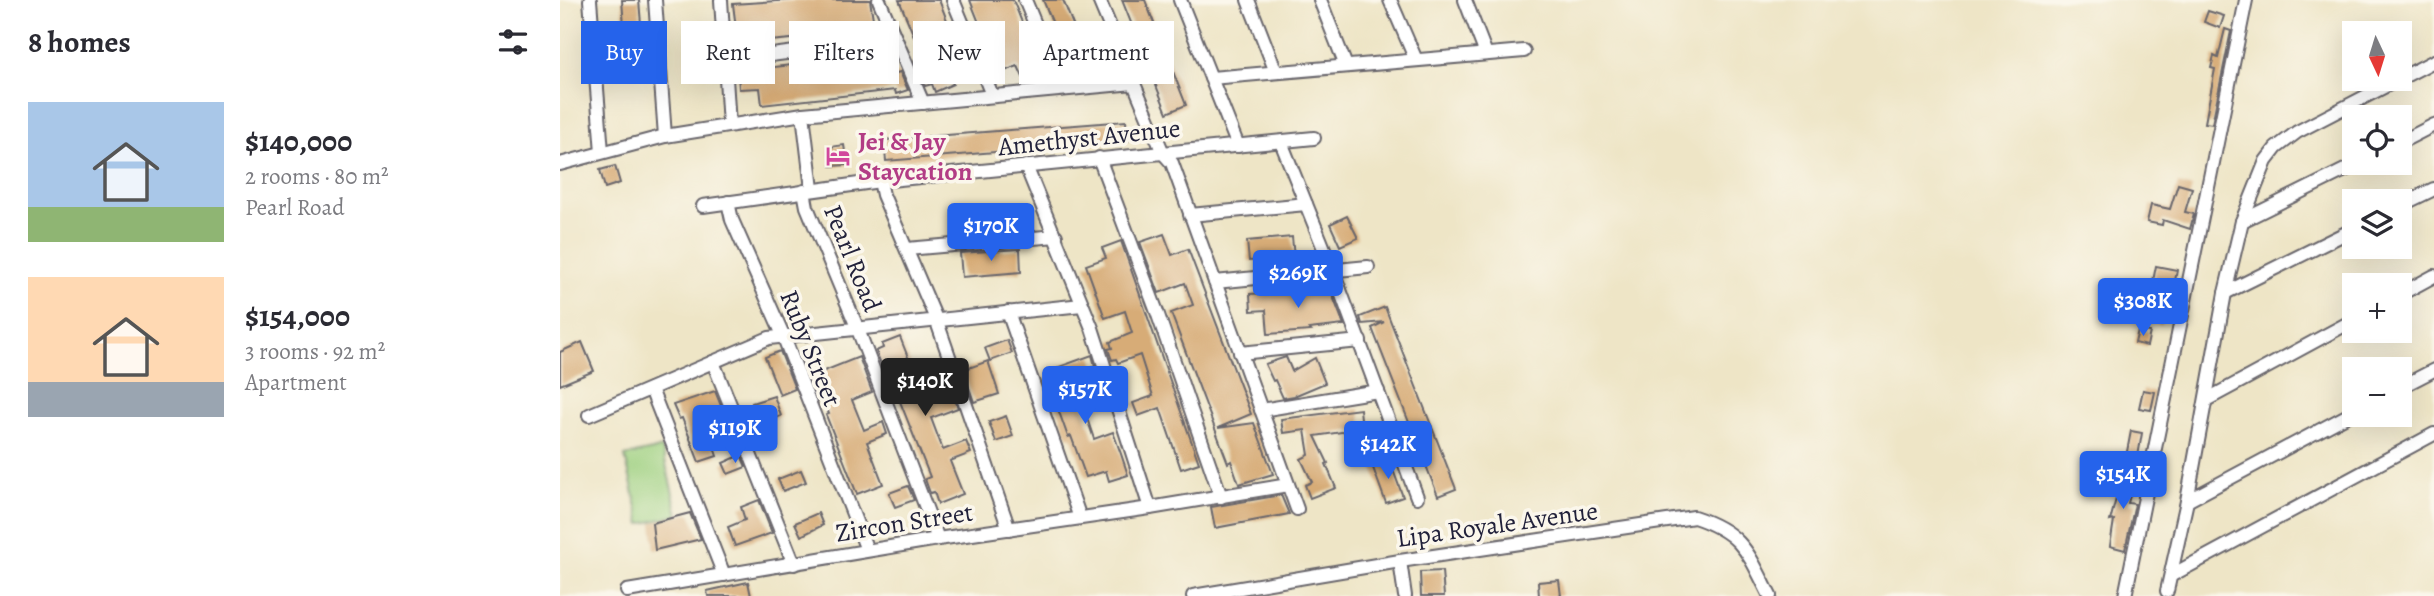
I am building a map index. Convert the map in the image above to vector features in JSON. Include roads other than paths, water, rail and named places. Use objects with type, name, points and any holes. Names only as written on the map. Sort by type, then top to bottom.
[{"type":"street","points":[[590,0],[602,152]]},
{"type":"street","points":[[655,0],[665,136]]},
{"type":"street","points":[[721,0],[722,21]]},
{"type":"street","points":[[879,0],[888,21]]},
{"type":"street","points":[[953,0],[992,95]]},
{"type":"street","points":[[1025,0],[1062,89]]},
{"type":"street","points":[[1099,0],[1108,21]]},
{"type":"street","points":[[1180,0],[1238,146]]},
{"type":"street","points":[[1248,0],[1276,72]]},
{"type":"street","points":[[1320,0],[1346,66]]},
{"type":"street","points":[[1390,0],[1416,60]]},
{"type":"street","points":[[1465,0],[1486,54]]},
{"type":"street","points":[[2125,596],[2246,0]]},
{"type":"street","points":[[899,48],[922,103]]},
{"type":"street","points":[[1211,78],[1524,51]]},
{"type":"street","points":[[2167,591],[2187,501],[2225,293],[2242,221],[2266,161],[2276,148],[2297,132],[2434,61]]},
{"type":"street","points":[[726,84],[729,125]]},
{"type":"street","points":[[560,164],[665,136],[803,114],[1122,84]]},
{"type":"street","points":[[1134,84],[1163,153],[1172,163],[1297,509]]},
{"type":"street","name":"Pearl Road","points":[[803,114],[807,207],[857,327],[939,539]]},
{"type":"street","points":[[2412,136],[2434,125]]},
{"type":"street","name":"Amethyst Avenue","points":[[703,206],[880,181],[1314,138]]},
{"type":"street","points":[[1281,142],[1360,341],[1417,498]]},
{"type":"street","points":[[1099,158],[1157,312],[1221,497]]},
{"type":"street","points":[[1026,166],[1092,327],[1150,508]]},
{"type":"street","points":[[2242,221],[2342,171]]},
{"type":"street","points":[[880,181],[883,195],[936,319],[1009,528]]},
{"type":"street","points":[[2412,200],[2434,189]]},
{"type":"street","name":"Ruby Street","points":[[727,202],[732,220],[783,335],[867,550]]},
{"type":"street","points":[[1190,215],[1306,204]]},
{"type":"street","points":[[2225,293],[2342,235]]},
{"type":"street","points":[[907,249],[1056,236]]},
{"type":"street","points":[[1214,282],[1368,267]]},
{"type":"street","points":[[2412,288],[2434,276]]},
{"type":"street","points":[[589,415],[769,338],[1082,305]]},
{"type":"street","points":[[1008,312],[1080,519]]},
{"type":"street","points":[[2206,400],[2342,326]]},
{"type":"street","points":[[1240,353],[1360,341]]},
{"type":"street","points":[[713,362],[794,564]]},
{"type":"street","points":[[2412,381],[2434,370]]},
{"type":"street","points":[[652,388],[724,575]]},
{"type":"street","points":[[1261,410],[1378,391]]},
{"type":"street","points":[[2187,501],[2342,418]]},
{"type":"street","points":[[2172,575],[2434,434]]},
{"type":"street","name":"Zircon Street","points":[[627,591],[867,550],[1288,485]]},
{"type":"street","name":"Lipa Royale Avenue","points":[[1192,596],[1400,561],[1695,517],[1720,525],[1745,547],[1770,596]]},
{"type":"street","points":[[1400,561],[1405,596]]},
{"type":"place","name":"Jei & Jay Staycation","points":[[838,156]]}]
